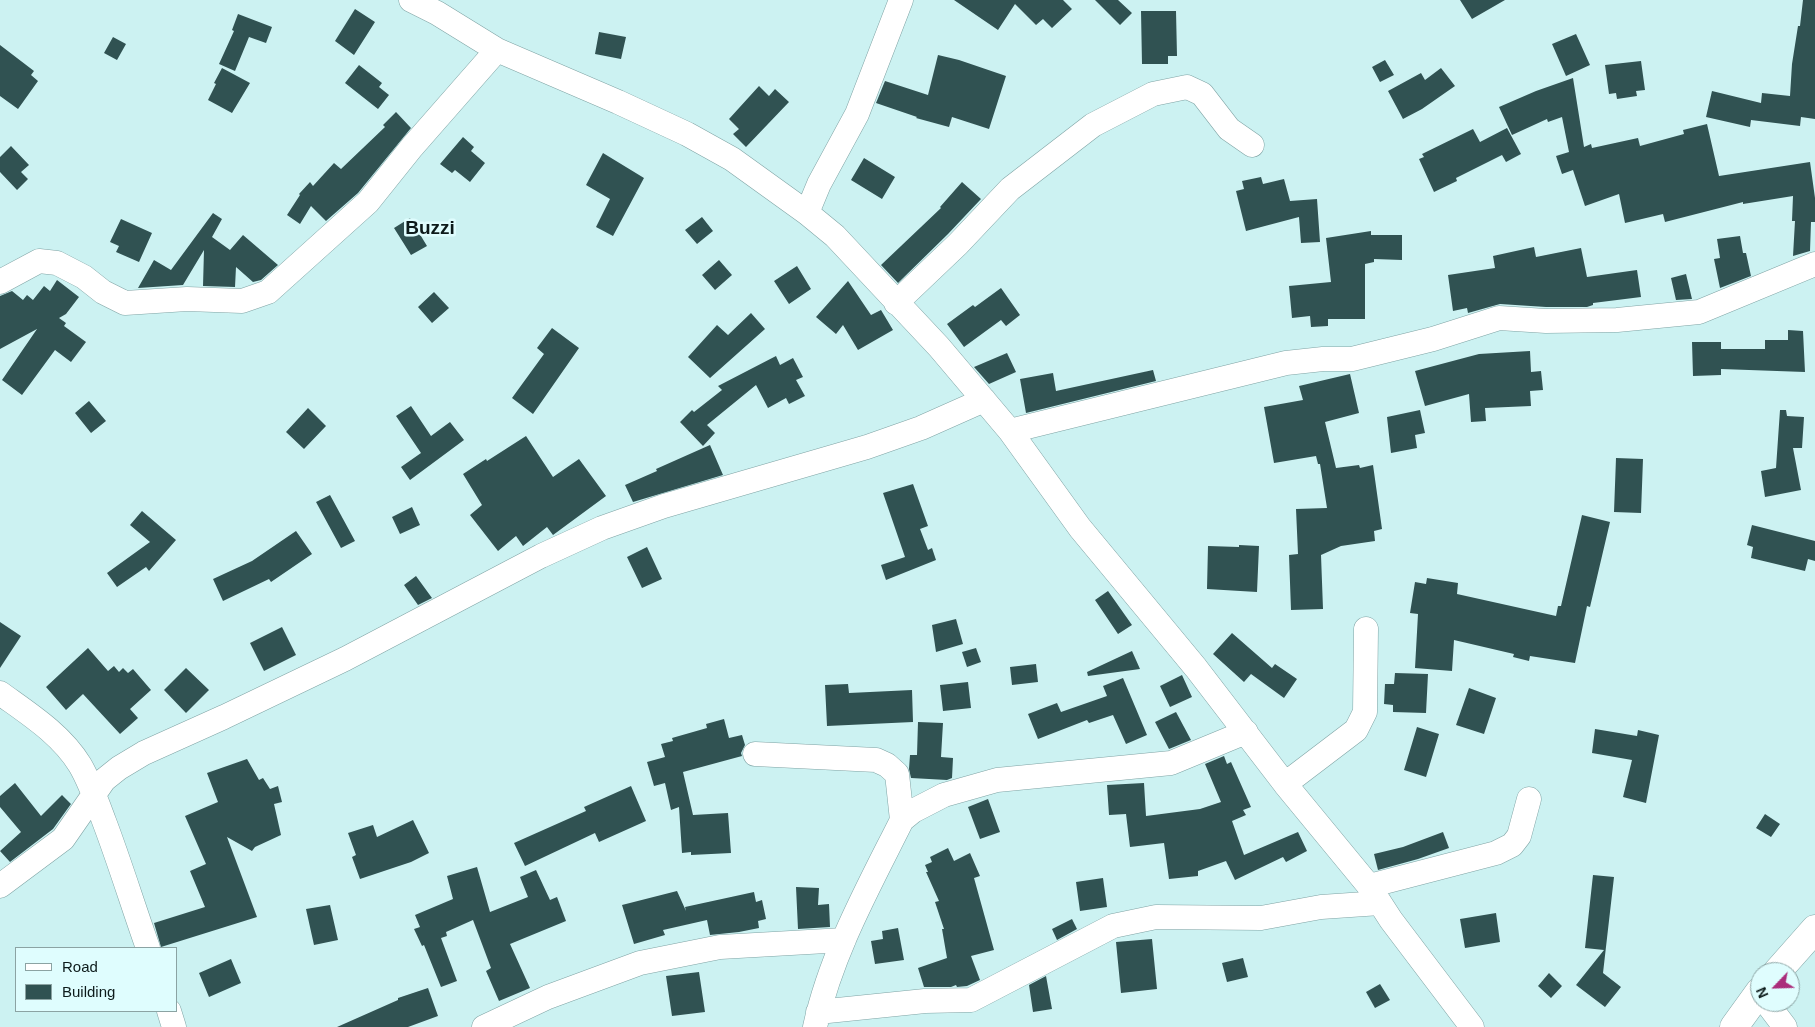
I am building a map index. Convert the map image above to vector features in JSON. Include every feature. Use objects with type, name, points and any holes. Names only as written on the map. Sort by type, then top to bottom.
[{"type":"main road","points":[[1786,962],[1815,929]]},
{"type":"main road","points":[[1734,1027],[1750,1008]]},
{"type":"street","points":[[411,0],[437,13],[497,50],[688,134],[732,159],[807,213],[835,236],[939,347],[1010,431],[1080,528],[1246,732],[1374,895],[1472,1027]]},
{"type":"street","points":[[807,213],[819,184],[857,114],[901,0]]},
{"type":"street","points":[[0,282],[40,261],[57,263],[84,277],[103,292],[125,303],[188,299],[242,301],[268,292],[368,202],[412,147],[497,50]]},
{"type":"street","points":[[896,303],[958,244],[1010,189],[1093,125],[1153,94],[1187,87],[1202,94],[1229,129],[1252,145]]},
{"type":"street","points":[[1010,431],[1286,363],[1324,358],[1352,359],[1433,339],[1498,318],[1546,321],[1617,320],[1699,312],[1815,264]]},
{"type":"street","points":[[0,886],[63,839],[104,780],[119,768],[144,753],[283,690],[448,607],[541,556],[602,528],[664,506],[867,447],[921,428],[984,400]]},
{"type":"street","points":[[1285,784],[1356,730],[1365,712],[1366,629]]},
{"type":"street","points":[[0,694],[32,716],[58,738],[80,764],[94,795],[148,947]]},
{"type":"street","points":[[1246,732],[1171,763],[997,780],[944,795],[913,810],[902,820],[855,914],[816,1020],[925,1001],[971,1000],[1113,926],[1156,918],[1262,918],[1374,895],[1496,853],[1512,845],[1518,836],[1529,799]]},
{"type":"street","points":[[755,754],[876,760],[887,765],[896,774],[902,820]]},
{"type":"street","points":[[484,1027],[548,996],[640,963],[720,947],[844,940]]},
{"type":"street","points":[[169,1012],[174,1027]]},
{"type":"street","points":[[1774,1012],[1785,1027]]},
{"type":"building","points":[[954,0],[1063,0],[1072,9],[1052,28],[1043,19],[1036,25],[1015,4],[998,30]]},
{"type":"building","points":[[1095,0],[1118,0],[1132,13],[1120,25]]},
{"type":"building","points":[[1460,0],[1505,0],[1472,19]]},
{"type":"building","points":[[1803,0],[1815,0],[1815,119],[1801,117],[1800,126],[1751,120],[1750,127],[1706,117],[1712,91],[1761,103],[1762,93],[1790,96],[1792,64]]},
{"type":"building","points":[[355,9],[375,22],[354,55],[335,41]]},
{"type":"building","points":[[1141,11],[1176,11],[1177,56],[1168,56],[1168,64],[1142,64]]},
{"type":"building","points":[[238,14],[272,27],[266,43],[249,37],[235,71],[219,64],[234,31],[232,30]]},
{"type":"building","points":[[599,32],[626,37],[621,59],[595,54]]},
{"type":"building","points":[[1576,34],[1590,65],[1566,76],[1552,44]]},
{"type":"building","points":[[113,37],[126,44],[117,60],[104,53]]},
{"type":"building","points":[[0,45],[34,71],[31,75],[38,81],[18,109],[0,96]]},
{"type":"building","points":[[938,55],[1006,76],[989,129],[952,117],[949,127],[916,118],[876,103],[885,81],[928,95]]},
{"type":"building","points":[[1385,60],[1394,75],[1380,82],[1372,67]]},
{"type":"building","points":[[1641,61],[1645,90],[1636,91],[1637,96],[1617,99],[1616,93],[1609,94],[1605,65]]},
{"type":"building","points":[[359,65],[382,83],[379,87],[389,95],[378,109],[345,83]]},
{"type":"building","points":[[222,68],[250,83],[232,113],[208,100]]},
{"type":"building","points":[[1441,68],[1455,86],[1422,109],[1403,119],[1388,91],[1421,73],[1425,80]]},
{"type":"building","points":[[1573,78],[1584,147],[1591,144],[1592,148],[1638,138],[1640,146],[1684,134],[1683,130],[1707,124],[1719,176],[1810,162],[1815,198],[1815,222],[1811,222],[1810,251],[1793,256],[1795,221],[1792,221],[1793,196],[1743,204],[1743,202],[1665,222],[1663,214],[1625,223],[1619,194],[1585,206],[1573,170],[1562,174],[1556,156],[1569,152],[1562,117],[1548,122],[1547,119],[1512,135],[1499,107]]},
{"type":"building","points":[[759,86],[769,96],[775,89],[789,102],[746,147],[733,134],[739,129],[729,119]]},
{"type":"building","points":[[396,112],[411,128],[358,193],[326,221],[311,206],[300,224],[287,215],[299,194],[310,182],[313,186],[334,163],[341,169],[385,127],[383,125]]},
{"type":"building","points":[[1507,128],[1521,154],[1506,162],[1502,155],[1456,178],[1457,181],[1434,192],[1419,159],[1424,157],[1422,154],[1473,129],[1480,142]]},
{"type":"building","points":[[463,137],[474,147],[471,151],[485,163],[470,182],[455,170],[452,173],[440,164]]},
{"type":"building","points":[[11,146],[29,165],[21,172],[28,179],[17,190],[0,172],[0,157]]},
{"type":"building","points":[[603,153],[644,178],[613,236],[596,227],[610,199],[586,185]]},
{"type":"building","points":[[864,158],[895,177],[882,199],[851,180]]},
{"type":"building","points":[[1261,177],[1263,184],[1284,179],[1290,201],[1317,199],[1320,242],[1301,243],[1299,217],[1246,231],[1236,191],[1244,189],[1242,181]]},
{"type":"building","points":[[962,182],[981,199],[898,283],[881,265],[941,208]]},
{"type":"building","points":[[213,213],[222,219],[212,237],[230,250],[243,235],[278,265],[261,280],[253,282],[236,267],[235,287],[203,286],[204,250],[183,285],[138,288],[154,260],[171,270]]},
{"type":"building","points":[[702,217],[713,231],[697,244],[685,230]]},
{"type":"building","points":[[410,218],[427,246],[411,255],[394,228]]},
{"type":"building","points":[[121,219],[152,233],[139,262],[116,252],[119,246],[110,242]]},
{"type":"building","points":[[1371,231],[1371,235],[1402,235],[1402,260],[1374,259],[1374,262],[1365,264],[1365,319],[1328,319],[1328,326],[1311,327],[1310,316],[1292,318],[1289,286],[1331,282],[1326,238]]},
{"type":"building","points":[[1740,236],[1743,253],[1746,253],[1751,276],[1720,288],[1714,259],[1720,258],[1717,239]]},
{"type":"building","points":[[1534,247],[1536,257],[1581,248],[1587,277],[1637,270],[1641,297],[1593,303],[1593,305],[1587,307],[1500,304],[1468,313],[1467,308],[1453,311],[1448,275],[1495,268],[1493,256]]},
{"type":"building","points":[[719,260],[732,275],[715,290],[702,275]]},
{"type":"building","points":[[797,266],[811,289],[789,304],[774,281]]},
{"type":"building","points":[[1686,274],[1692,299],[1676,300],[1671,278]]},
{"type":"building","points":[[57,280],[79,297],[66,314],[59,318],[66,323],[64,326],[86,342],[71,362],[55,350],[22,395],[2,380],[37,329],[0,349],[0,296],[12,291],[23,300],[27,295],[33,300],[44,286],[50,291]]},
{"type":"building","points":[[848,281],[871,315],[881,310],[893,330],[858,350],[843,325],[836,334],[816,317]]},
{"type":"building","points":[[1001,288],[1020,315],[1006,326],[1001,320],[964,347],[947,324]]},
{"type":"building","points":[[434,292],[449,308],[432,323],[418,307]]},
{"type":"building","points":[[751,313],[765,329],[710,378],[688,357],[717,325],[728,335]]},
{"type":"building","points":[[552,328],[579,348],[533,414],[512,398],[544,354],[537,348]]},
{"type":"building","points":[[1788,330],[1803,331],[1805,372],[1721,369],[1721,375],[1693,376],[1692,342],[1721,342],[1721,349],[1765,349],[1765,340],[1788,340]]},
{"type":"building","points":[[1530,351],[1531,372],[1541,371],[1543,390],[1530,391],[1531,406],[1485,408],[1486,421],[1471,422],[1469,394],[1425,406],[1415,371],[1479,354]]},
{"type":"building","points":[[1007,353],[1016,372],[989,384],[974,367]]},
{"type":"building","points":[[776,356],[780,365],[793,358],[803,377],[796,380],[805,396],[789,404],[786,398],[768,408],[756,385],[707,425],[715,433],[703,446],[680,422],[692,410],[694,412],[722,390],[718,386]]},
{"type":"building","points":[[1153,370],[1156,381],[1026,413],[1020,379],[1053,373],[1056,391]]},
{"type":"building","points":[[1350,374],[1359,413],[1325,422],[1336,468],[1359,465],[1360,468],[1373,465],[1382,529],[1374,531],[1375,541],[1341,546],[1321,555],[1323,609],[1291,610],[1289,555],[1298,554],[1296,509],[1327,508],[1320,464],[1318,464],[1316,456],[1274,463],[1264,407],[1303,400],[1299,386]]},
{"type":"building","points":[[89,401],[106,421],[91,433],[75,413]]},
{"type":"building","points":[[411,406],[431,436],[450,422],[464,440],[410,480],[401,467],[421,453],[396,416]]},
{"type":"building","points":[[308,408],[326,426],[304,449],[286,432]]},
{"type":"building","points":[[1420,410],[1425,433],[1415,435],[1417,448],[1391,453],[1387,417]]},
{"type":"building","points":[[1780,410],[1786,410],[1787,416],[1804,417],[1802,448],[1793,448],[1801,490],[1765,497],[1761,471],[1776,468]]},
{"type":"building","points":[[526,436],[553,477],[579,459],[606,496],[553,535],[547,527],[523,546],[516,536],[498,551],[470,515],[482,505],[463,474]]},
{"type":"building","points":[[710,445],[723,475],[633,502],[625,485]]},
{"type":"building","points":[[1616,458],[1643,459],[1641,513],[1614,512]]},
{"type":"building","points":[[913,484],[928,526],[920,529],[928,550],[932,548],[936,560],[886,580],[881,565],[905,557],[883,493]]},
{"type":"building","points":[[330,495],[355,541],[341,548],[316,502]]},
{"type":"building","points":[[412,507],[420,525],[400,534],[392,517]]},
{"type":"building","points":[[142,511],[176,540],[149,571],[146,567],[117,587],[107,573],[150,542],[130,525]]},
{"type":"building","points":[[1582,515],[1610,522],[1590,607],[1587,606],[1575,663],[1530,656],[1529,661],[1513,657],[1514,654],[1454,640],[1452,671],[1415,668],[1418,614],[1410,613],[1415,582],[1426,584],[1427,578],[1458,583],[1457,594],[1556,616],[1558,606],[1561,606]]},
{"type":"building","points":[[1752,525],[1815,541],[1815,561],[1808,559],[1805,571],[1751,558],[1753,547],[1747,545]]},
{"type":"building","points":[[296,531],[312,554],[271,582],[269,579],[223,601],[213,579],[252,561]]},
{"type":"building","points":[[1239,545],[1259,546],[1257,592],[1207,589],[1208,546],[1239,547]]},
{"type":"building","points":[[647,547],[662,579],[642,588],[627,557]]},
{"type":"building","points":[[416,576],[432,598],[418,605],[404,585]]},
{"type":"building","points":[[1108,591],[1132,625],[1118,634],[1095,600]]},
{"type":"building","points":[[956,619],[963,644],[936,652],[932,625]]},
{"type":"building","points":[[0,622],[21,636],[0,668]]},
{"type":"building","points":[[282,627],[296,655],[264,671],[250,643]]},
{"type":"building","points":[[1232,633],[1272,668],[1275,664],[1297,679],[1284,698],[1251,674],[1244,682],[1213,654]]},
{"type":"building","points":[[88,648],[108,671],[114,666],[119,672],[123,668],[128,673],[133,669],[151,690],[130,709],[138,718],[120,734],[83,694],[66,710],[46,687]]},
{"type":"building","points":[[976,648],[981,662],[967,667],[962,652]]},
{"type":"building","points":[[1132,651],[1140,669],[1088,676],[1087,672]]},
{"type":"building","points":[[1036,664],[1038,682],[1012,685],[1010,667]]},
{"type":"building","points":[[186,668],[209,690],[186,713],[164,690]]},
{"type":"building","points":[[1395,673],[1428,674],[1426,713],[1393,712],[1393,705],[1384,704],[1385,684],[1394,684]]},
{"type":"building","points":[[1182,675],[1192,697],[1170,707],[1160,686]]},
{"type":"building","points":[[1123,678],[1147,735],[1126,744],[1113,715],[1089,723],[1087,720],[1038,739],[1028,714],[1057,703],[1061,712],[1107,696],[1103,686]]},
{"type":"building","points":[[968,682],[971,708],[943,711],[940,685]]},
{"type":"building","points":[[848,684],[849,693],[912,690],[913,722],[827,726],[825,685]]},
{"type":"building","points":[[1469,688],[1496,698],[1484,734],[1456,725]]},
{"type":"building","points":[[1176,712],[1191,740],[1169,749],[1155,722]]},
{"type":"building","points":[[724,719],[729,738],[742,735],[745,745],[741,753],[742,756],[683,772],[693,815],[728,813],[731,853],[691,855],[691,852],[682,853],[679,807],[671,810],[665,783],[654,786],[647,762],[665,757],[661,744],[673,741],[672,738],[707,728],[706,724]]},
{"type":"building","points":[[918,722],[943,723],[941,757],[953,758],[952,778],[947,780],[911,778],[909,769],[910,755],[917,755]]},
{"type":"building","points":[[1417,727],[1439,734],[1426,777],[1404,770]]},
{"type":"building","points":[[1595,729],[1637,736],[1638,730],[1659,735],[1646,803],[1623,797],[1632,760],[1592,753]]},
{"type":"building","points":[[1224,756],[1227,764],[1231,762],[1251,807],[1243,810],[1246,815],[1232,821],[1244,855],[1298,832],[1307,851],[1286,862],[1283,857],[1235,880],[1226,861],[1198,871],[1198,876],[1169,879],[1164,843],[1130,847],[1126,814],[1109,815],[1107,785],[1144,783],[1146,816],[1200,809],[1221,802],[1205,764]]},
{"type":"building","points":[[247,759],[259,780],[263,778],[270,789],[278,786],[282,802],[274,804],[281,835],[255,847],[252,851],[227,837],[257,917],[161,947],[154,923],[205,907],[190,871],[206,864],[185,816],[218,802],[207,773]]},
{"type":"building","points":[[15,783],[41,816],[62,795],[71,804],[53,829],[10,862],[0,851],[21,832],[0,807],[0,796]]},
{"type":"building","points":[[631,786],[646,821],[599,842],[595,833],[525,866],[514,843],[586,811],[584,807]]},
{"type":"building","points":[[988,799],[1000,832],[980,839],[968,807]]},
{"type":"building","points":[[1765,814],[1780,824],[1771,837],[1756,828]]},
{"type":"building","points":[[413,820],[429,853],[411,862],[360,879],[352,857],[356,855],[348,833],[373,825],[377,837]]},
{"type":"building","points":[[1443,832],[1449,848],[1378,870],[1374,854],[1403,847]]},
{"type":"building","points":[[948,848],[954,861],[970,853],[980,876],[974,878],[994,950],[971,956],[980,980],[967,986],[924,987],[918,968],[947,958],[942,929],[944,929],[935,902],[939,901],[926,872],[928,872],[925,865],[932,862],[930,857]]},
{"type":"building","points":[[477,867],[490,912],[528,897],[520,877],[536,870],[550,900],[557,897],[566,921],[510,944],[530,988],[499,1001],[486,971],[491,968],[473,920],[446,932],[447,936],[441,938],[457,981],[441,987],[424,945],[422,946],[414,929],[420,927],[415,915],[453,899],[447,876]]},
{"type":"building","points":[[1593,875],[1614,877],[1603,973],[1621,987],[1605,1007],[1576,985],[1604,950],[1585,948]]},
{"type":"building","points":[[1103,878],[1107,907],[1080,911],[1076,882]]},
{"type":"building","points":[[796,887],[819,888],[818,905],[829,904],[830,927],[798,929]]},
{"type":"building","points":[[677,891],[686,911],[685,907],[754,892],[756,902],[762,900],[766,919],[758,921],[759,928],[710,935],[707,920],[663,930],[665,935],[634,944],[622,905]]},
{"type":"building","points":[[330,905],[338,940],[314,945],[306,909]]},
{"type":"building","points":[[1496,913],[1500,942],[1465,948],[1460,919]]},
{"type":"building","points":[[1072,919],[1077,929],[1057,940],[1052,929]]},
{"type":"building","points":[[898,928],[904,960],[875,964],[871,941],[883,939],[882,931]]},
{"type":"building","points":[[1152,939],[1157,989],[1121,993],[1116,942]]},
{"type":"building","points":[[1243,958],[1248,977],[1227,982],[1222,963]]},
{"type":"building","points":[[231,959],[241,983],[209,997],[199,973]]},
{"type":"building","points":[[699,972],[705,1012],[672,1016],[666,976]]},
{"type":"building","points":[[1549,973],[1562,986],[1551,998],[1538,986]]},
{"type":"building","points":[[1046,976],[1052,1009],[1033,1012],[1029,985]]},
{"type":"building","points":[[1380,984],[1390,1000],[1375,1008],[1366,992]]},
{"type":"building","points":[[428,988],[438,1016],[408,1027],[337,1027],[398,1000],[398,998]]},
{"type":"district","name":"Buzzi","points":[[430,229]]}]
